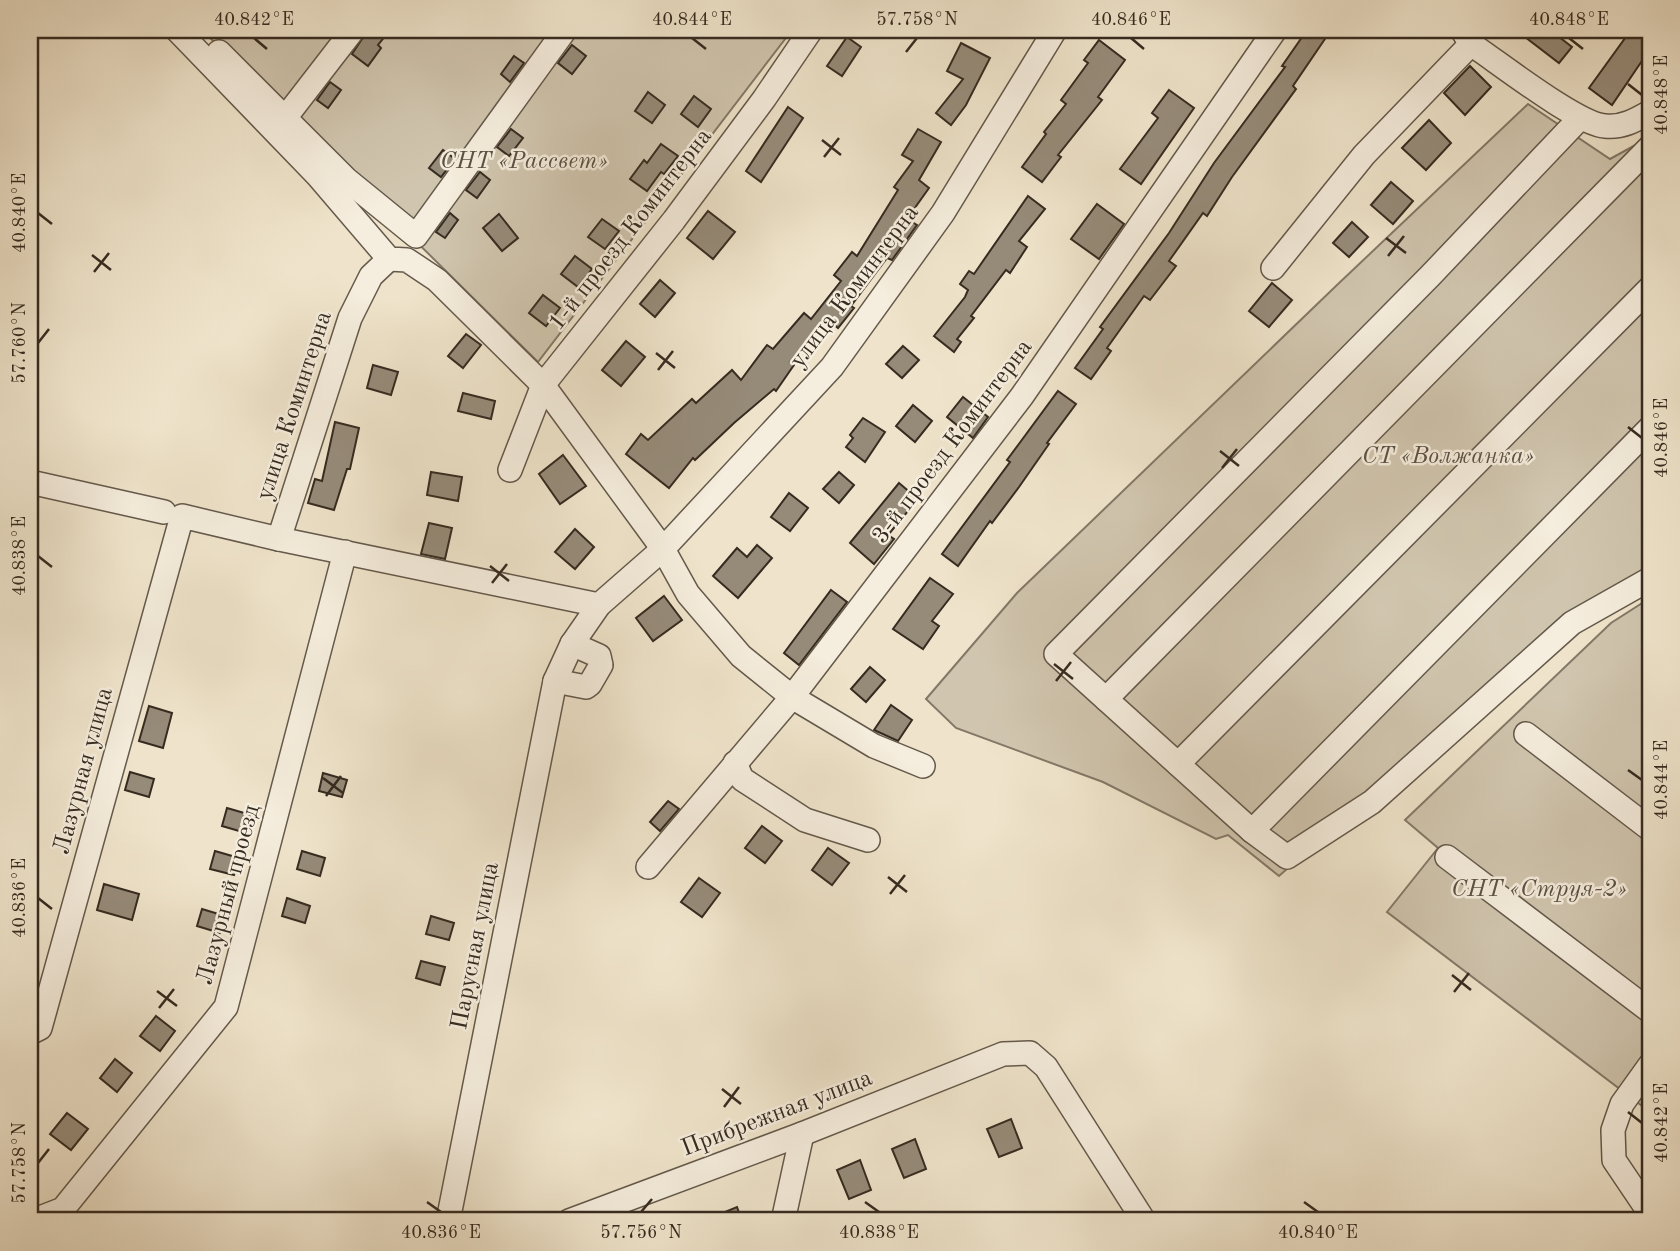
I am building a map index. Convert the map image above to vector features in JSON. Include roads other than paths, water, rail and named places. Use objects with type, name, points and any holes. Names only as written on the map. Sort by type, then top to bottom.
[{"type":"street","points":[[177,30],[318,177],[389,259],[407,260],[437,280],[543,385],[663,549],[688,594],[741,656],[792,697],[874,746],[923,766]]},
{"type":"street","points":[[197,30],[346,179],[416,236],[565,30]]},
{"type":"street","points":[[285,118],[353,30]]},
{"type":"street","name":"1-й проезд Коминтерна","points":[[510,470],[543,385],[674,220],[765,99],[811,30]]},
{"type":"street","name":"улица Коминтерна","points":[[555,681],[572,644],[599,605],[663,549],[832,368],[943,214],[1055,30]]},
{"type":"street","name":"3-й проезд Коминтерна","points":[[649,867],[792,697],[1022,397],[1275,30]]},
{"type":"street","points":[[1273,268],[1364,155],[1466,37],[1580,118],[1604,126],[1631,123],[1649,115]]},
{"type":"street","points":[[1580,118],[1430,275],[1056,654],[1252,831],[1287,857],[1372,802],[1572,623],[1650,579]]},
{"type":"street","points":[[1106,699],[1650,147]]},
{"type":"street","name":"улица Коминтерна","points":[[279,539],[350,318],[371,276],[389,259]]},
{"type":"street","points":[[1178,764],[1650,288]]},
{"type":"street","points":[[1252,831],[1650,428]]},
{"type":"street","name":"улица Коминтерна","points":[[30,482],[279,539],[599,605]]},
{"type":"street","name":"Лазурная улица","points":[[30,1033],[40,1028],[173,514]]},
{"type":"street","name":"Лазурный проезд","points":[[32,1221],[64,1209],[226,1007],[345,552]]},
{"type":"street","points":[[555,681],[586,687],[601,664],[599,656],[572,644]]},
{"type":"street","name":"Парусная улица","points":[[448,1221],[555,681]]},
{"type":"street","points":[[1526,734],[1650,829]]},
{"type":"street","points":[[735,763],[742,779],[805,820],[868,840]]},
{"type":"street","points":[[1447,857],[1650,1012]]},
{"type":"street","name":"Прибрежная улица","points":[[569,1221],[802,1134],[1003,1054],[1030,1054],[1046,1067],[1144,1221]]},
{"type":"street","points":[[1650,1065],[1622,1104],[1613,1130],[1614,1160],[1645,1206],[1650,1209]]},
{"type":"street","points":[[783,1221],[802,1134]]},
{"type":"park label","name":"СНТ «Рассвет»","points":[[524,162]]},
{"type":"park label","name":"СТ «Волжанка»","points":[[1448,457]]},
{"type":"park label","name":"СНТ «Струя-2»","points":[[1539,890]]}]
